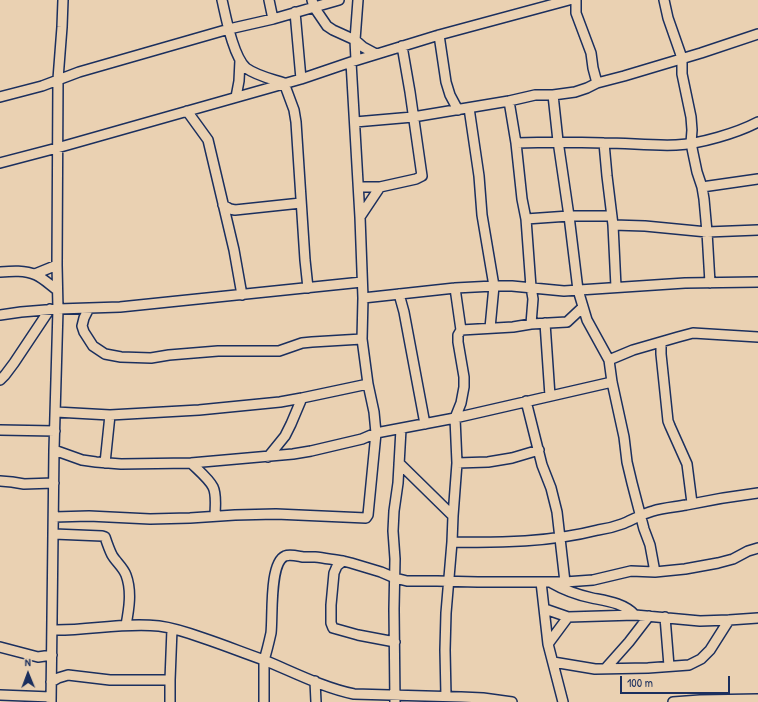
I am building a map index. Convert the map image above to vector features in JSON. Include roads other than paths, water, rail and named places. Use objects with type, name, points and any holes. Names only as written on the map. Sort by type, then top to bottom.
[{"type":"street","points":[[0,695],[51,699],[54,450],[56,412],[54,309],[57,290],[58,79],[63,0]]},
{"type":"street","points":[[222,0],[229,29],[240,60],[245,67],[251,71],[284,84],[294,110],[308,288]]},
{"type":"street","points":[[269,0],[273,19]]},
{"type":"street","points":[[0,97],[42,86],[79,72],[229,29],[273,19],[296,12],[313,3],[338,0]]},
{"type":"street","points":[[54,517],[90,516],[150,519],[276,514],[366,518],[368,515],[376,433],[362,339],[363,298],[353,61],[358,0]]},
{"type":"street","points":[[0,163],[302,79],[353,61],[439,35],[569,0]]},
{"type":"street","points":[[576,0],[576,13],[591,53],[597,83]]},
{"type":"street","points":[[664,0],[668,18],[682,58],[682,74],[691,117],[691,143],[697,172],[702,187],[707,232],[710,283]]},
{"type":"street","points":[[313,3],[327,26],[355,40],[363,47],[376,54]]},
{"type":"street","points":[[296,12],[302,79]]},
{"type":"street","points":[[355,122],[413,118],[535,95],[553,95],[575,92],[597,83],[758,34]]},
{"type":"street","points":[[439,35],[446,82],[450,95],[458,110]]},
{"type":"street","points":[[359,187],[380,188],[416,179],[422,176],[402,46]]},
{"type":"street","points":[[236,97],[239,81],[240,60]]},
{"type":"street","points":[[553,95],[578,290],[587,320],[609,360],[612,382],[623,432],[627,462],[640,515],[650,545],[655,572]]},
{"type":"street","points":[[509,101],[516,143],[522,199],[526,218],[533,299],[531,324]]},
{"type":"street","points":[[469,108],[479,176],[482,215],[494,286],[490,328]]},
{"type":"street","points":[[188,111],[208,140],[234,250],[242,295]]},
{"type":"street","points":[[516,143],[558,141],[677,145],[734,132],[758,122]]},
{"type":"street","points":[[604,143],[613,220],[616,287]]},
{"type":"street","points":[[702,187],[758,179]]},
{"type":"street","points":[[360,217],[380,188]]},
{"type":"street","points":[[223,205],[235,210],[301,203]]},
{"type":"street","points":[[526,218],[569,216],[613,220],[640,226],[707,232],[758,230]]},
{"type":"street","points":[[35,274],[56,265]]},
{"type":"street","points":[[0,272],[13,271],[35,274],[57,290]]},
{"type":"street","points":[[0,315],[54,309],[120,307],[362,282]]},
{"type":"street","points":[[363,298],[455,288],[494,286],[512,286],[564,291],[685,283],[758,282]]},
{"type":"street","points":[[446,696],[446,613],[457,463],[455,418],[461,404],[464,387],[464,377],[458,342],[458,335],[461,330],[455,288]]},
{"type":"street","points":[[399,294],[404,312],[425,424]]},
{"type":"street","points":[[461,330],[567,322],[583,307]]},
{"type":"street","points":[[89,308],[82,326],[84,332],[93,346],[105,354],[121,358],[151,358],[218,351],[279,351],[302,343],[362,339]]},
{"type":"street","points":[[0,380],[14,364],[54,309]]},
{"type":"street","points":[[545,323],[550,396]]},
{"type":"street","points":[[609,360],[627,351],[693,333],[758,337]]},
{"type":"street","points":[[661,342],[668,421],[687,464],[692,503]]},
{"type":"street","points":[[54,450],[82,460],[121,464],[191,463],[268,457],[311,451],[362,439],[376,433],[455,418],[612,382]]},
{"type":"street","points":[[56,412],[110,415],[199,410],[280,402],[368,384]]},
{"type":"street","points":[[268,457],[285,436],[302,398]]},
{"type":"street","points":[[526,402],[542,465],[556,506],[565,582]]},
{"type":"street","points":[[105,463],[110,415]]},
{"type":"street","points":[[395,699],[395,559],[393,531],[401,429]]},
{"type":"street","points":[[0,430],[55,431]]},
{"type":"street","points":[[457,463],[488,462],[512,458],[539,450]]},
{"type":"street","points":[[191,463],[214,488],[215,516]]},
{"type":"street","points":[[399,463],[453,516]]},
{"type":"street","points":[[0,481],[24,484],[54,484]]},
{"type":"street","points":[[452,542],[508,542],[559,537],[597,531],[622,524],[640,515],[653,511],[720,498],[758,493]]},
{"type":"street","points":[[54,534],[105,537],[113,556],[126,574],[129,598],[126,625]]},
{"type":"street","points":[[264,702],[264,660],[271,632],[274,581],[276,567],[281,558],[284,556],[313,557],[343,561],[407,581],[565,582],[593,580],[631,571],[655,572],[722,562],[758,548]]},
{"type":"street","points":[[375,570],[380,569],[395,559]]},
{"type":"street","points":[[343,561],[337,566],[334,573],[331,605],[331,623],[334,628],[358,635],[394,642]]},
{"type":"street","points":[[546,582],[545,610],[548,644],[563,702]]},
{"type":"street","points":[[546,582],[581,595],[618,604],[635,615]]},
{"type":"street","points":[[545,610],[568,617],[635,615],[700,621],[758,618]]},
{"type":"street","points":[[605,669],[629,642],[649,616]]},
{"type":"street","points":[[548,644],[568,617]]},
{"type":"street","points":[[665,617],[669,666]]},
{"type":"street","points":[[553,662],[595,669],[648,668],[689,665],[701,659],[710,650],[729,620]]},
{"type":"street","points":[[52,630],[70,630],[126,625],[159,626],[191,634],[264,660],[315,681],[354,694],[395,699],[446,696],[476,700],[483,698],[512,702]]},
{"type":"street","points":[[170,702],[172,629]]},
{"type":"street","points":[[0,647],[52,660],[68,675]]},
{"type":"street","points":[[51,682],[68,675],[110,680],[170,680]]},
{"type":"street","points":[[315,681],[316,702]]},
{"type":"street","points":[[673,702],[758,699]]}]
